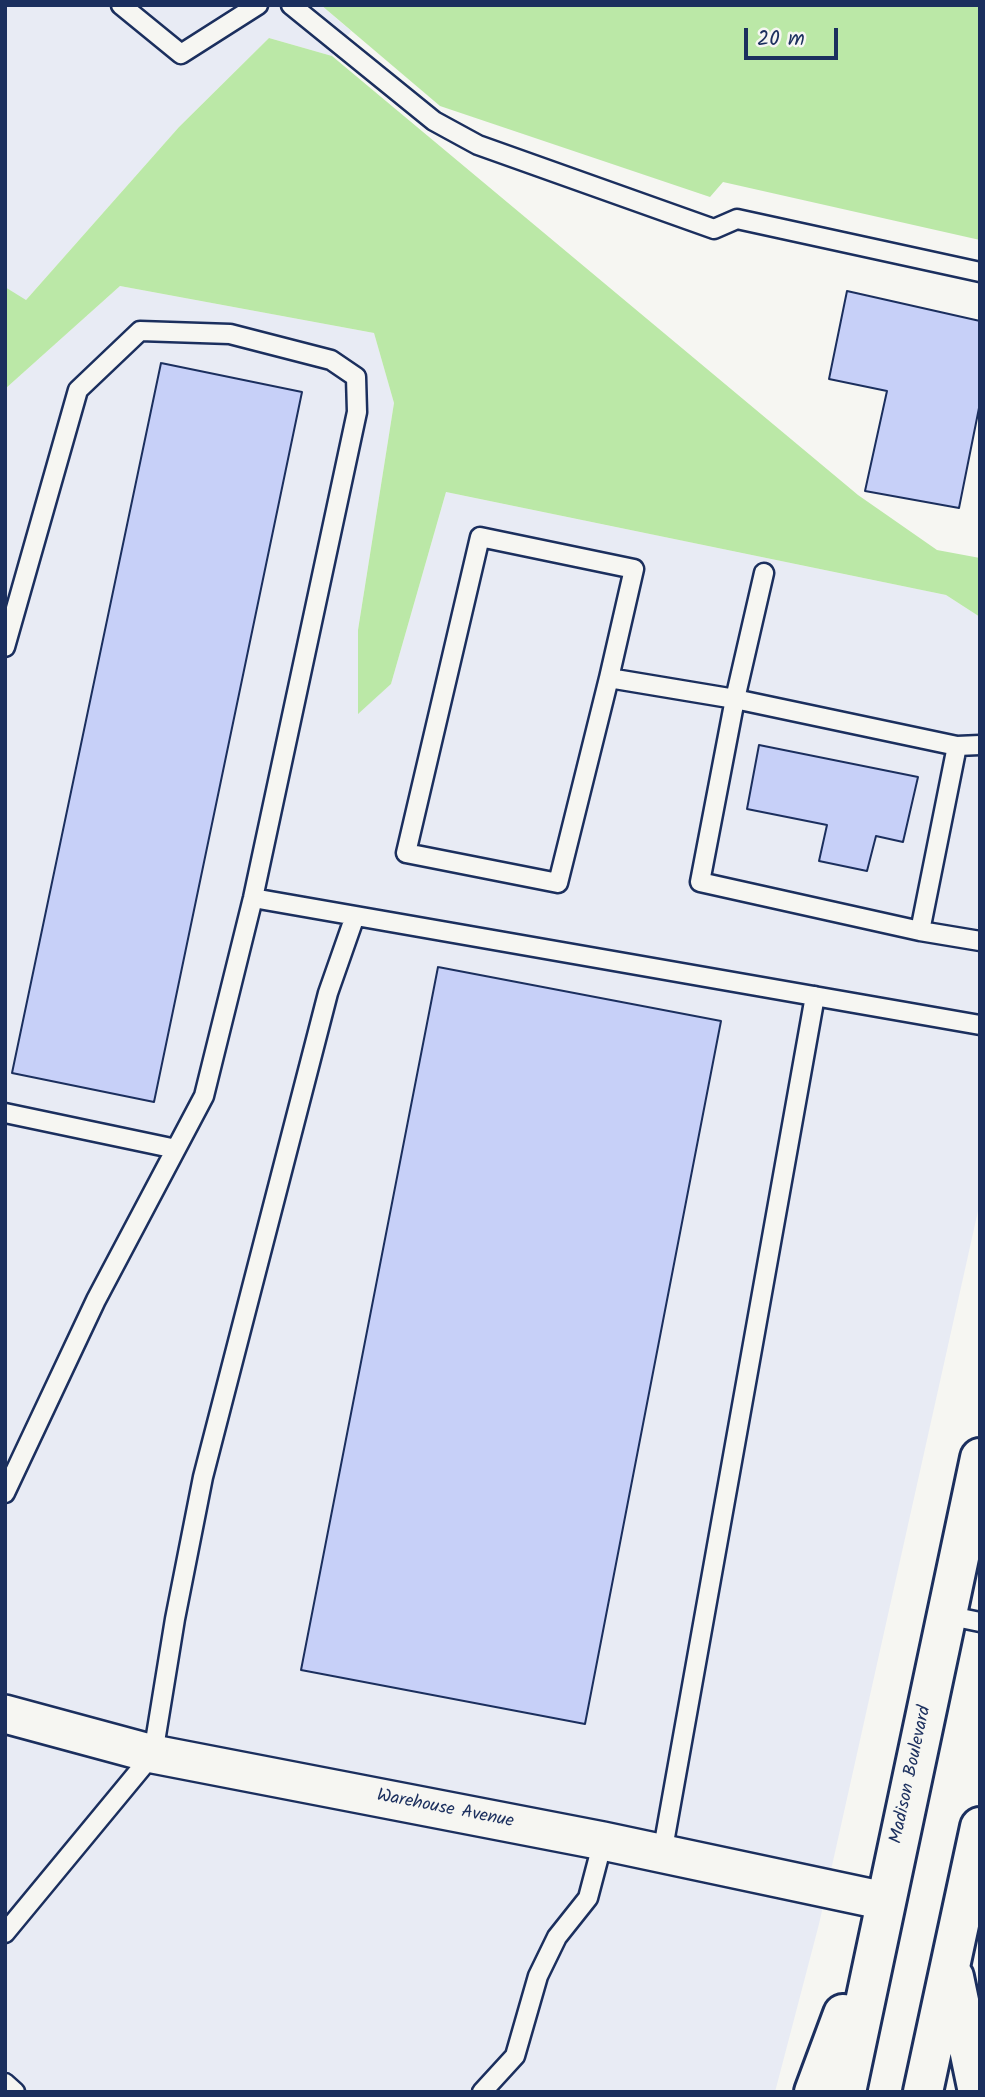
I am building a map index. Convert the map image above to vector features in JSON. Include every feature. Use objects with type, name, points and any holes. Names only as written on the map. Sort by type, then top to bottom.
[{"type":"main road","name":"Madison Boulevard","points":[[846,2092],[885,1901],[963,1619],[980,1458]]},
{"type":"main road","points":[[923,2092],[980,1826]]},
{"type":"main road","points":[[814,2092],[885,1901]]},
{"type":"main road","points":[[951,1961],[978,2092]]},
{"type":"street","name":"Warehouse Avenue","points":[[5,1714],[153,1754],[603,1841],[885,1901]]},
{"type":"lane","points":[[121,5],[181,54],[258,5]]},
{"type":"lane","points":[[291,5],[434,121],[478,145],[714,229],[737,219],[980,272]]},
{"type":"lane","points":[[5,648],[78,390],[140,331],[230,334],[331,360],[356,377],[357,412],[253,898],[204,1096],[96,1300],[5,1493]]},
{"type":"lane","points":[[480,537],[634,569],[609,678],[558,883],[406,853],[480,537]]},
{"type":"lane","points":[[764,573],[735,699],[700,882],[920,931],[980,941]]},
{"type":"lane","points":[[609,678],[735,699],[957,746],[980,745]]},
{"type":"lane","points":[[920,931],[957,746]]},
{"type":"lane","points":[[253,898],[980,1025]]},
{"type":"lane","points":[[5,1933],[153,1754],[175,1619],[203,1477],[328,993],[355,916]]},
{"type":"lane","points":[[662,1854],[816,996]]},
{"type":"lane","points":[[5,1113],[176,1149]]},
{"type":"lane","points":[[482,2092],[514,2056],[538,1976],[557,1937],[588,1898],[603,1841]]},
{"type":"lane","points":[[5,2083],[15,2092]]},
{"type":"shaded area","points":[[5,5],[321,5],[351,31],[332,56],[269,38],[179,127],[25,301],[5,287]]},
{"type":"shaded area","points":[[120,286],[374,333],[394,403],[358,630],[358,713],[391,684],[446,492],[946,595],[980,617],[980,1202],[819,1924],[775,2092],[5,2092],[5,389]]},
{"type":"green space","points":[[321,5],[980,5],[980,240],[723,182],[710,197],[440,106]]},
{"type":"green space","points":[[269,38],[332,56],[858,495],[937,550],[980,558],[980,617],[946,595],[446,492],[391,684],[358,714],[358,630],[394,403],[374,333],[120,286],[5,389],[5,287],[26,300],[179,127]]},
{"type":"building","points":[[847,291],[980,321],[980,403],[959,508],[865,491],[887,391],[829,379]]},
{"type":"building","points":[[161,363],[302,392],[154,1102],[12,1073]]},
{"type":"building","points":[[759,745],[918,777],[903,842],[876,836],[867,871],[819,861],[827,825],[747,809]]},
{"type":"building","points":[[438,967],[721,1021],[585,1724],[301,1670]]}]
